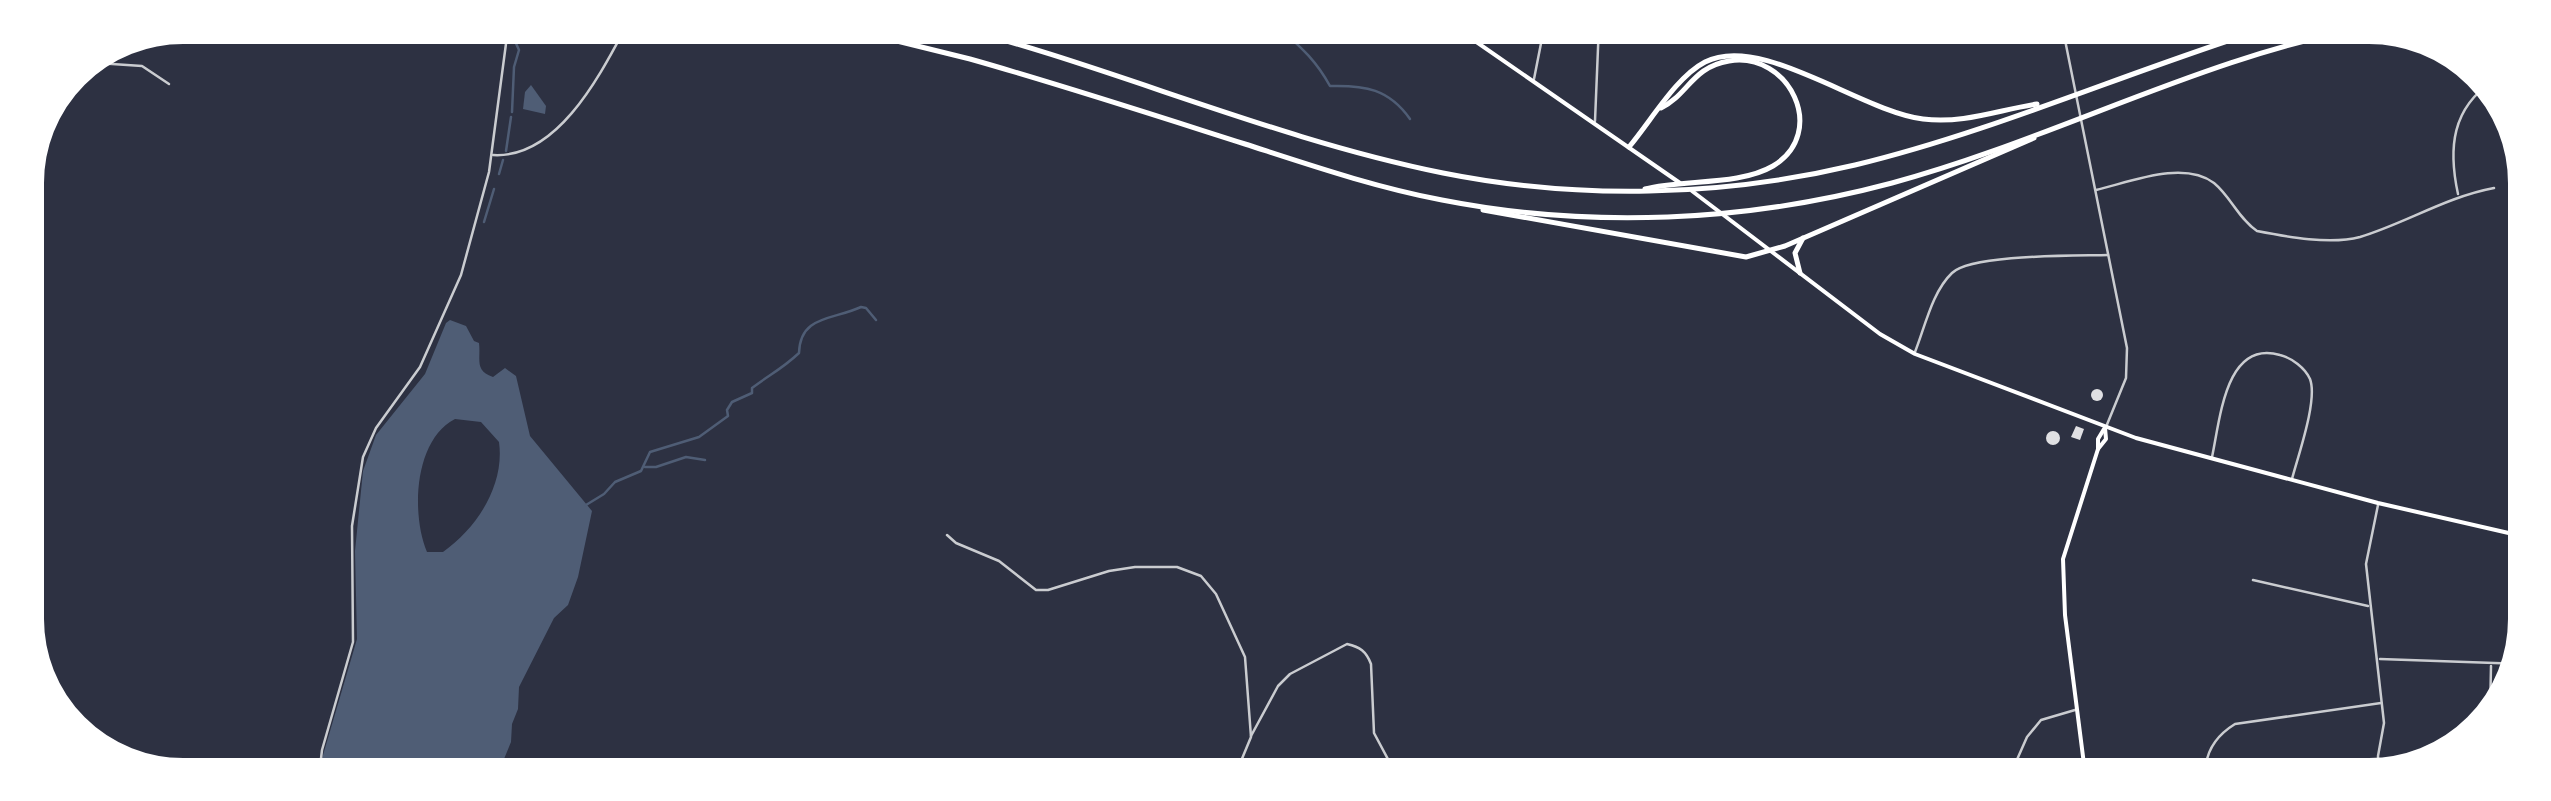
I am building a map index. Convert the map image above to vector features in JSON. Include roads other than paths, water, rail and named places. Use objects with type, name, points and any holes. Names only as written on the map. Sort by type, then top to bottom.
[{"type":"highway","points":[[872,38],[960,56],[1359,180],[1471,205],[1617,218],[1760,209],[1890,183],[2264,52],[2323,38]]},
{"type":"highway","points":[[988,38],[1400,164],[1504,183],[1639,191],[1743,185],[1828,171],[1903,152],[2240,38]]},
{"type":"highway","points":[[1662,108],[1664,100],[1693,70],[1715,58],[1736,54],[1765,59],[1883,110],[1918,118],[1971,119],[2045,104]]},
{"type":"highway","points":[[1629,147],[1662,108],[1704,70],[1728,61],[1748,60],[1770,68],[1786,80],[1797,101],[1800,124],[1790,149],[1769,168],[1639,191]]},
{"type":"highway","points":[[1471,205],[1497,214],[1746,257],[1803,238],[2027,142],[2042,132]]},
{"type":"highway","points":[[1800,272],[1796,252],[1803,238]]},
{"type":"main road","points":[[1471,38],[1675,179],[1880,334],[1915,354],[2106,428],[2212,460],[2378,504],[2514,534]]},
{"type":"main road","points":[[2084,763],[2065,615],[2064,559],[2100,433],[2106,428]]},
{"type":"street","points":[[320,764],[351,653],[352,526],[366,447],[420,367],[456,288],[492,155],[507,38]]},
{"type":"street","points":[[492,155],[502,156],[538,141],[575,110],[588,95],[620,38]]},
{"type":"street","points":[[1533,80],[1542,38]]},
{"type":"street","points":[[1595,123],[1598,38]]},
{"type":"street","points":[[2065,38],[2128,362],[2126,378],[2106,428]]},
{"type":"street","points":[[100,63],[142,66],[169,84]]},
{"type":"street","points":[[2458,196],[2454,160],[2457,124],[2469,100],[2480,91]]},
{"type":"street","points":[[2096,190],[2184,172],[2213,182],[2238,215],[2258,231],[2332,240],[2362,236],[2458,196],[2494,188]]},
{"type":"street","points":[[1915,354],[1941,289],[1960,267],[1986,261],[2109,254]]},
{"type":"street","points":[[2212,460],[2228,385],[2238,366],[2256,354],[2278,354],[2296,362],[2310,380],[2311,401],[2292,480]]},
{"type":"street","points":[[2378,504],[2366,564],[2384,724],[2378,763]]},
{"type":"street","points":[[947,535],[998,562],[1036,590],[1122,568],[1170,566],[1196,572],[1216,594],[1245,657],[1251,737]]},
{"type":"street","points":[[2253,580],[2369,606]]},
{"type":"street","points":[[1240,764],[1278,686],[1290,674],[1347,644],[1366,652],[1371,664],[1376,741],[1389,763]]},
{"type":"street","points":[[2378,659],[2506,664]]},
{"type":"street","points":[[2490,664],[2490,697]]},
{"type":"street","points":[[2206,763],[2210,748],[2235,724],[2382,703]]},
{"type":"street","points":[[2015,763],[2026,737],[2042,720],[2077,710]]},
{"type":"water","points":[[531,85],[546,106],[545,114],[523,109],[525,92]]},
{"type":"water","points":[[450,320],[466,326],[479,343],[483,371],[493,377],[505,368],[516,376],[530,436],[592,511],[578,577],[568,605],[554,618],[519,687],[511,742],[502,764],[321,764],[357,639],[355,551],[363,471],[376,435],[425,374]],"holes":[[[455,419],[481,422],[499,442],[498,474],[477,518],[443,552],[427,552],[418,499],[431,443]]]},
{"type":"waterway","points":[[512,112],[514,67],[519,50],[514,38]]},
{"type":"waterway","points":[[1290,38],[1312,59],[1330,86],[1385,95],[1410,119]]},
{"type":"waterway","points":[[506,151],[511,117]]},
{"type":"waterway","points":[[499,174],[503,160]]},
{"type":"waterway","points":[[484,222],[494,189]]},
{"type":"waterway","points":[[586,505],[615,482],[641,471],[650,452],[699,437],[728,416],[732,402],[752,393],[752,388],[799,353],[805,332],[812,325],[861,307],[876,320]]},
{"type":"waterway","points":[[645,467],[686,457],[705,460]]}]
